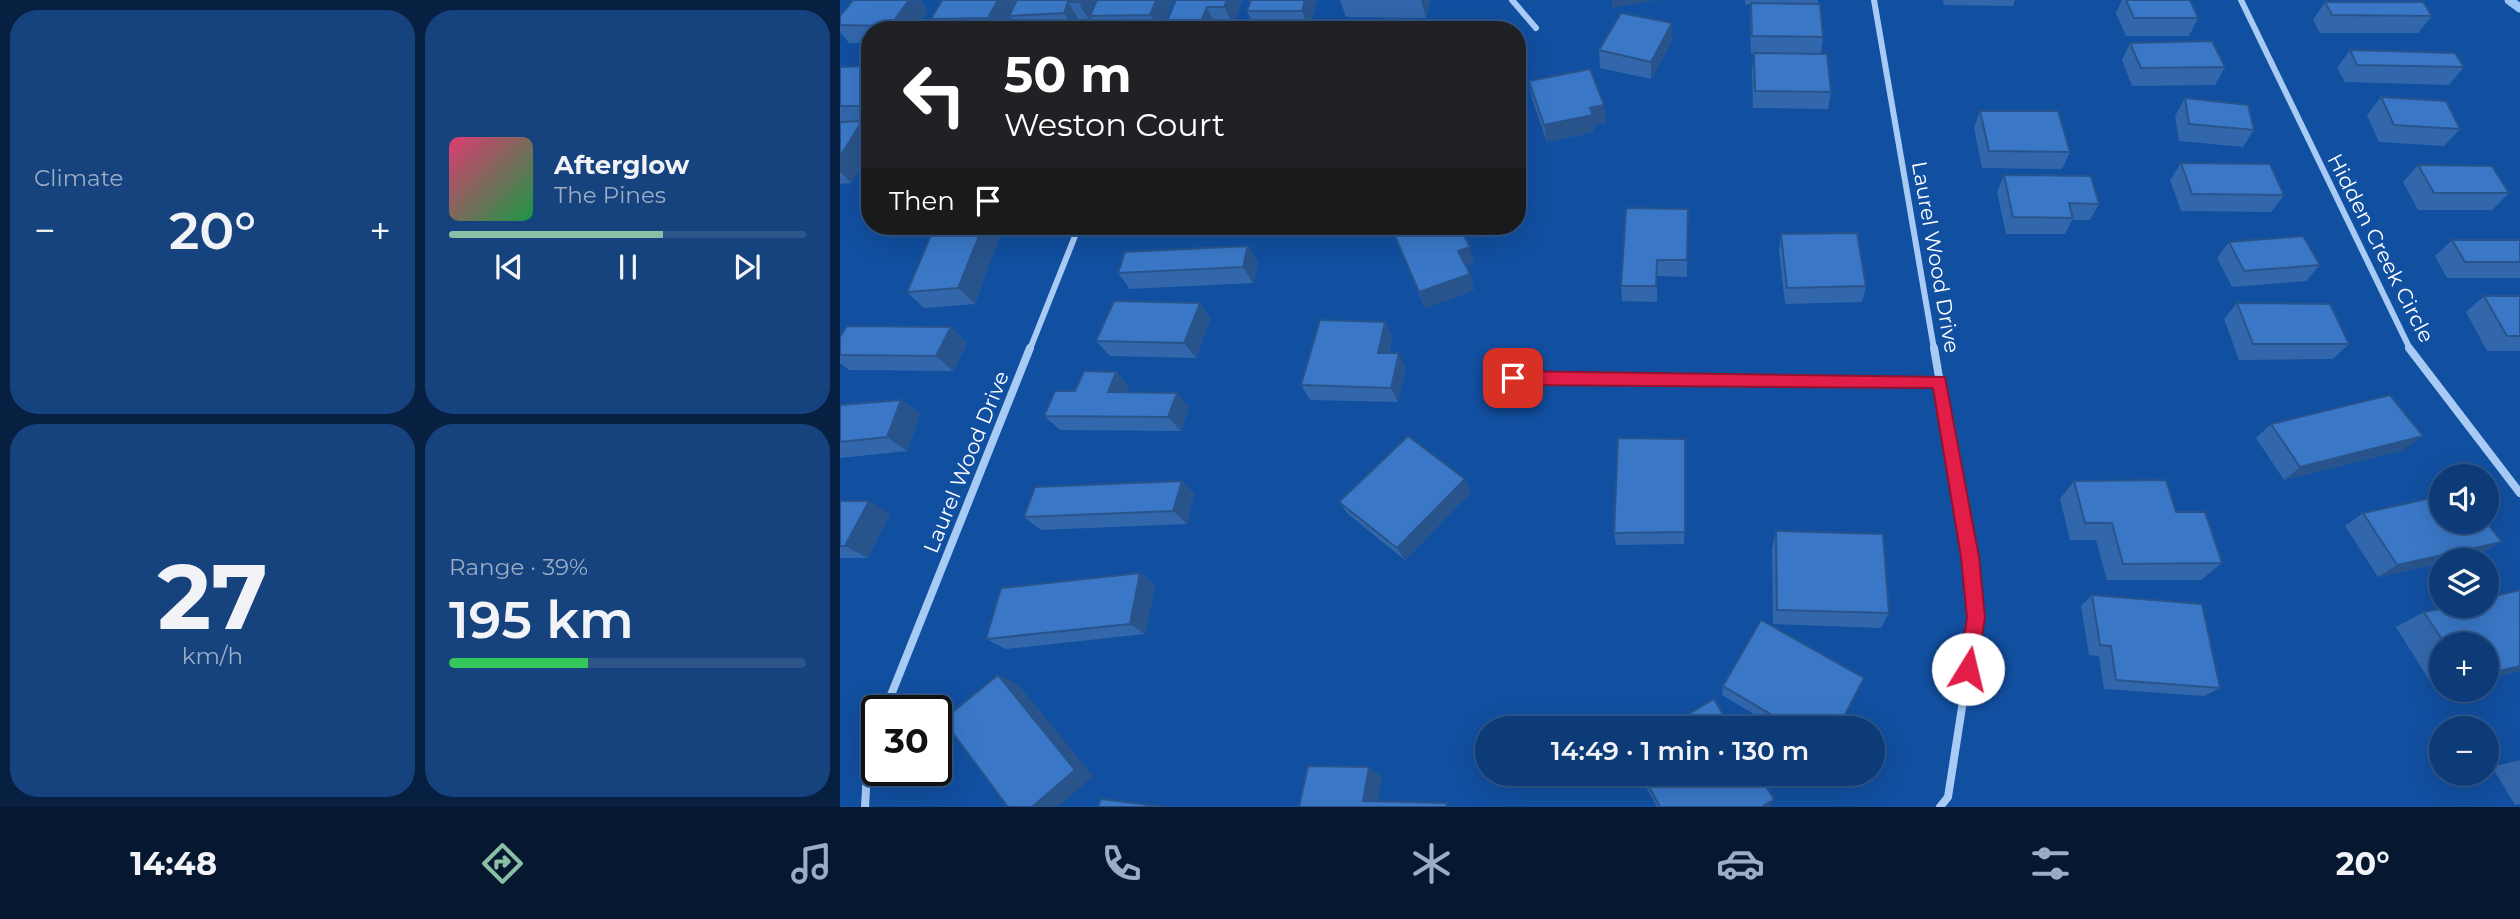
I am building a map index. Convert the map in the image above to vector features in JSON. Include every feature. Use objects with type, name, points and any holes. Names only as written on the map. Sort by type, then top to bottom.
[{"type":"street","points":[[1512,0],[1536,28]]},
{"type":"street","name":"Laurel Wood Drive","points":[[1874,0],[1970,557],[1976,618],[1948,797],[1940,807]]},
{"type":"street","name":"Hidden Creek Circle","points":[[2241,0],[2409,348],[2520,493]]},
{"type":"street","name":"Laurel Wood Drive","points":[[891,695],[1075,235]]},
{"type":"street","points":[[1513,378],[1940,381]]},
{"type":"street","points":[[864,807],[866,786]]},
{"type":"building","points":[[853,0],[909,0],[894,21],[861,21],[861,25],[840,25],[840,16]]},
{"type":"building","points":[[942,0],[998,0],[988,18],[931,19]]},
{"type":"building","points":[[1017,0],[1079,0],[1068,2],[1064,13],[1009,16]]},
{"type":"building","points":[[1097,0],[1156,0],[1150,15],[1090,16]]},
{"type":"building","points":[[1176,0],[1227,0],[1224,7],[1207,7],[1201,21],[1167,21]]},
{"type":"building","points":[[1251,0],[1305,0],[1302,11],[1247,11]]},
{"type":"building","points":[[2126,0],[2190,0],[2198,18],[2134,18]]},
{"type":"building","points":[[2325,2],[2423,2],[2432,16],[2332,15]]},
{"type":"building","points":[[1751,3],[1820,4],[1823,37],[1752,36]]},
{"type":"building","points":[[1621,13],[1672,23],[1651,62],[1599,50]]},
{"type":"building","points":[[2212,41],[2225,67],[2141,68],[2130,43]]},
{"type":"building","points":[[2350,50],[2455,53],[2464,67],[2357,65]]},
{"type":"building","points":[[1754,53],[1827,54],[1831,92],[1755,91]]},
{"type":"building","points":[[861,66],[861,106],[840,106],[840,67]]},
{"type":"building","points":[[1590,69],[1604,105],[1590,108],[1593,115],[1544,125],[1529,81]]},
{"type":"building","points":[[2381,97],[2446,101],[2460,129],[2394,125]]},
{"type":"building","points":[[2185,98],[2248,105],[2254,130],[2189,124]]},
{"type":"building","points":[[1980,111],[2058,111],[2070,152],[1989,151]]},
{"type":"building","points":[[861,121],[840,157],[840,122]]},
{"type":"building","points":[[2181,163],[2270,164],[2284,195],[2192,194]]},
{"type":"building","points":[[2418,165],[2492,166],[2509,193],[2434,193]]},
{"type":"building","points":[[2004,175],[2091,176],[2099,204],[2069,203],[2073,218],[2013,217]]},
{"type":"building","points":[[1626,208],[1688,209],[1687,260],[1657,260],[1656,286],[1621,286]]},
{"type":"building","points":[[1857,233],[1866,286],[1787,288],[1781,234]]},
{"type":"building","points":[[931,235],[979,235],[958,288],[907,292]]},
{"type":"building","points":[[1464,235],[1470,247],[1458,251],[1470,274],[1419,292],[1395,236]]},
{"type":"building","points":[[2303,236],[2320,265],[2244,271],[2229,242]]},
{"type":"building","points":[[2452,240],[2520,240],[2520,262],[2465,262]]},
{"type":"building","points":[[1248,246],[1243,267],[1118,273],[1125,252]]},
{"type":"building","points":[[2484,296],[2520,296],[2520,336],[2507,336]]},
{"type":"building","points":[[1114,301],[1200,303],[1184,343],[1096,341]]},
{"type":"building","points":[[2237,303],[2330,304],[2349,344],[2253,344]]},
{"type":"building","points":[[1320,320],[1385,322],[1378,353],[1399,353],[1391,388],[1301,385]]},
{"type":"building","points":[[847,326],[951,327],[936,356],[840,355],[840,337]]},
{"type":"building","points":[[1084,371],[1116,372],[1108,392],[1177,393],[1168,417],[1044,416],[1055,391],[1075,391]]},
{"type":"building","points":[[2390,395],[2423,436],[2300,467],[2271,424]]},
{"type":"building","points":[[901,400],[887,437],[840,442],[840,405]]},
{"type":"building","points":[[1408,436],[1465,479],[1397,548],[1339,502]]},
{"type":"building","points":[[1618,438],[1685,439],[1685,532],[1614,533]]},
{"type":"building","points":[[2166,480],[2176,512],[2205,512],[2222,563],[2123,564],[2112,523],[2085,523],[2074,481]]},
{"type":"building","points":[[1182,481],[1173,511],[1024,517],[1035,487]]},
{"type":"building","points":[[2429,499],[2429,534],[2496,534],[2502,542],[2475,548],[2429,548],[2429,558],[2397,565],[2363,513]]},
{"type":"building","points":[[840,501],[869,501],[845,546],[840,546]]},
{"type":"building","points":[[1776,531],[1883,534],[1889,613],[1777,610]]},
{"type":"building","points":[[1140,573],[1130,624],[986,639],[1001,588]]},
{"type":"building","points":[[2520,590],[2520,666],[2499,671],[2499,632],[2437,632],[2424,612],[2429,611],[2429,618],[2499,618],[2499,595]]},
{"type":"building","points":[[2092,595],[2202,604],[2220,688],[2116,680],[2111,646],[2100,645]]},
{"type":"building","points":[[1761,620],[1864,678],[1844,716],[1774,716],[1723,686]]},
{"type":"building","points":[[998,675],[1075,770],[1032,807],[1008,807],[952,732],[952,713]]},
{"type":"building","points":[[1714,699],[1724,716],[1685,716]]},
{"type":"building","points":[[1308,766],[1369,767],[1363,801],[1447,803],[1446,807],[1299,807]]},
{"type":"building","points":[[1649,786],[1766,786],[1774,799],[1762,807],[1660,807]]},
{"type":"building","points":[[1101,799],[1165,807],[1098,807]]},
{"type":"waterway","points":[[2509,0],[2520,8]]},
{"type":"route","points":[[1513,378],[1940,381],[1970,557],[1976,618],[1968,669]]}]
